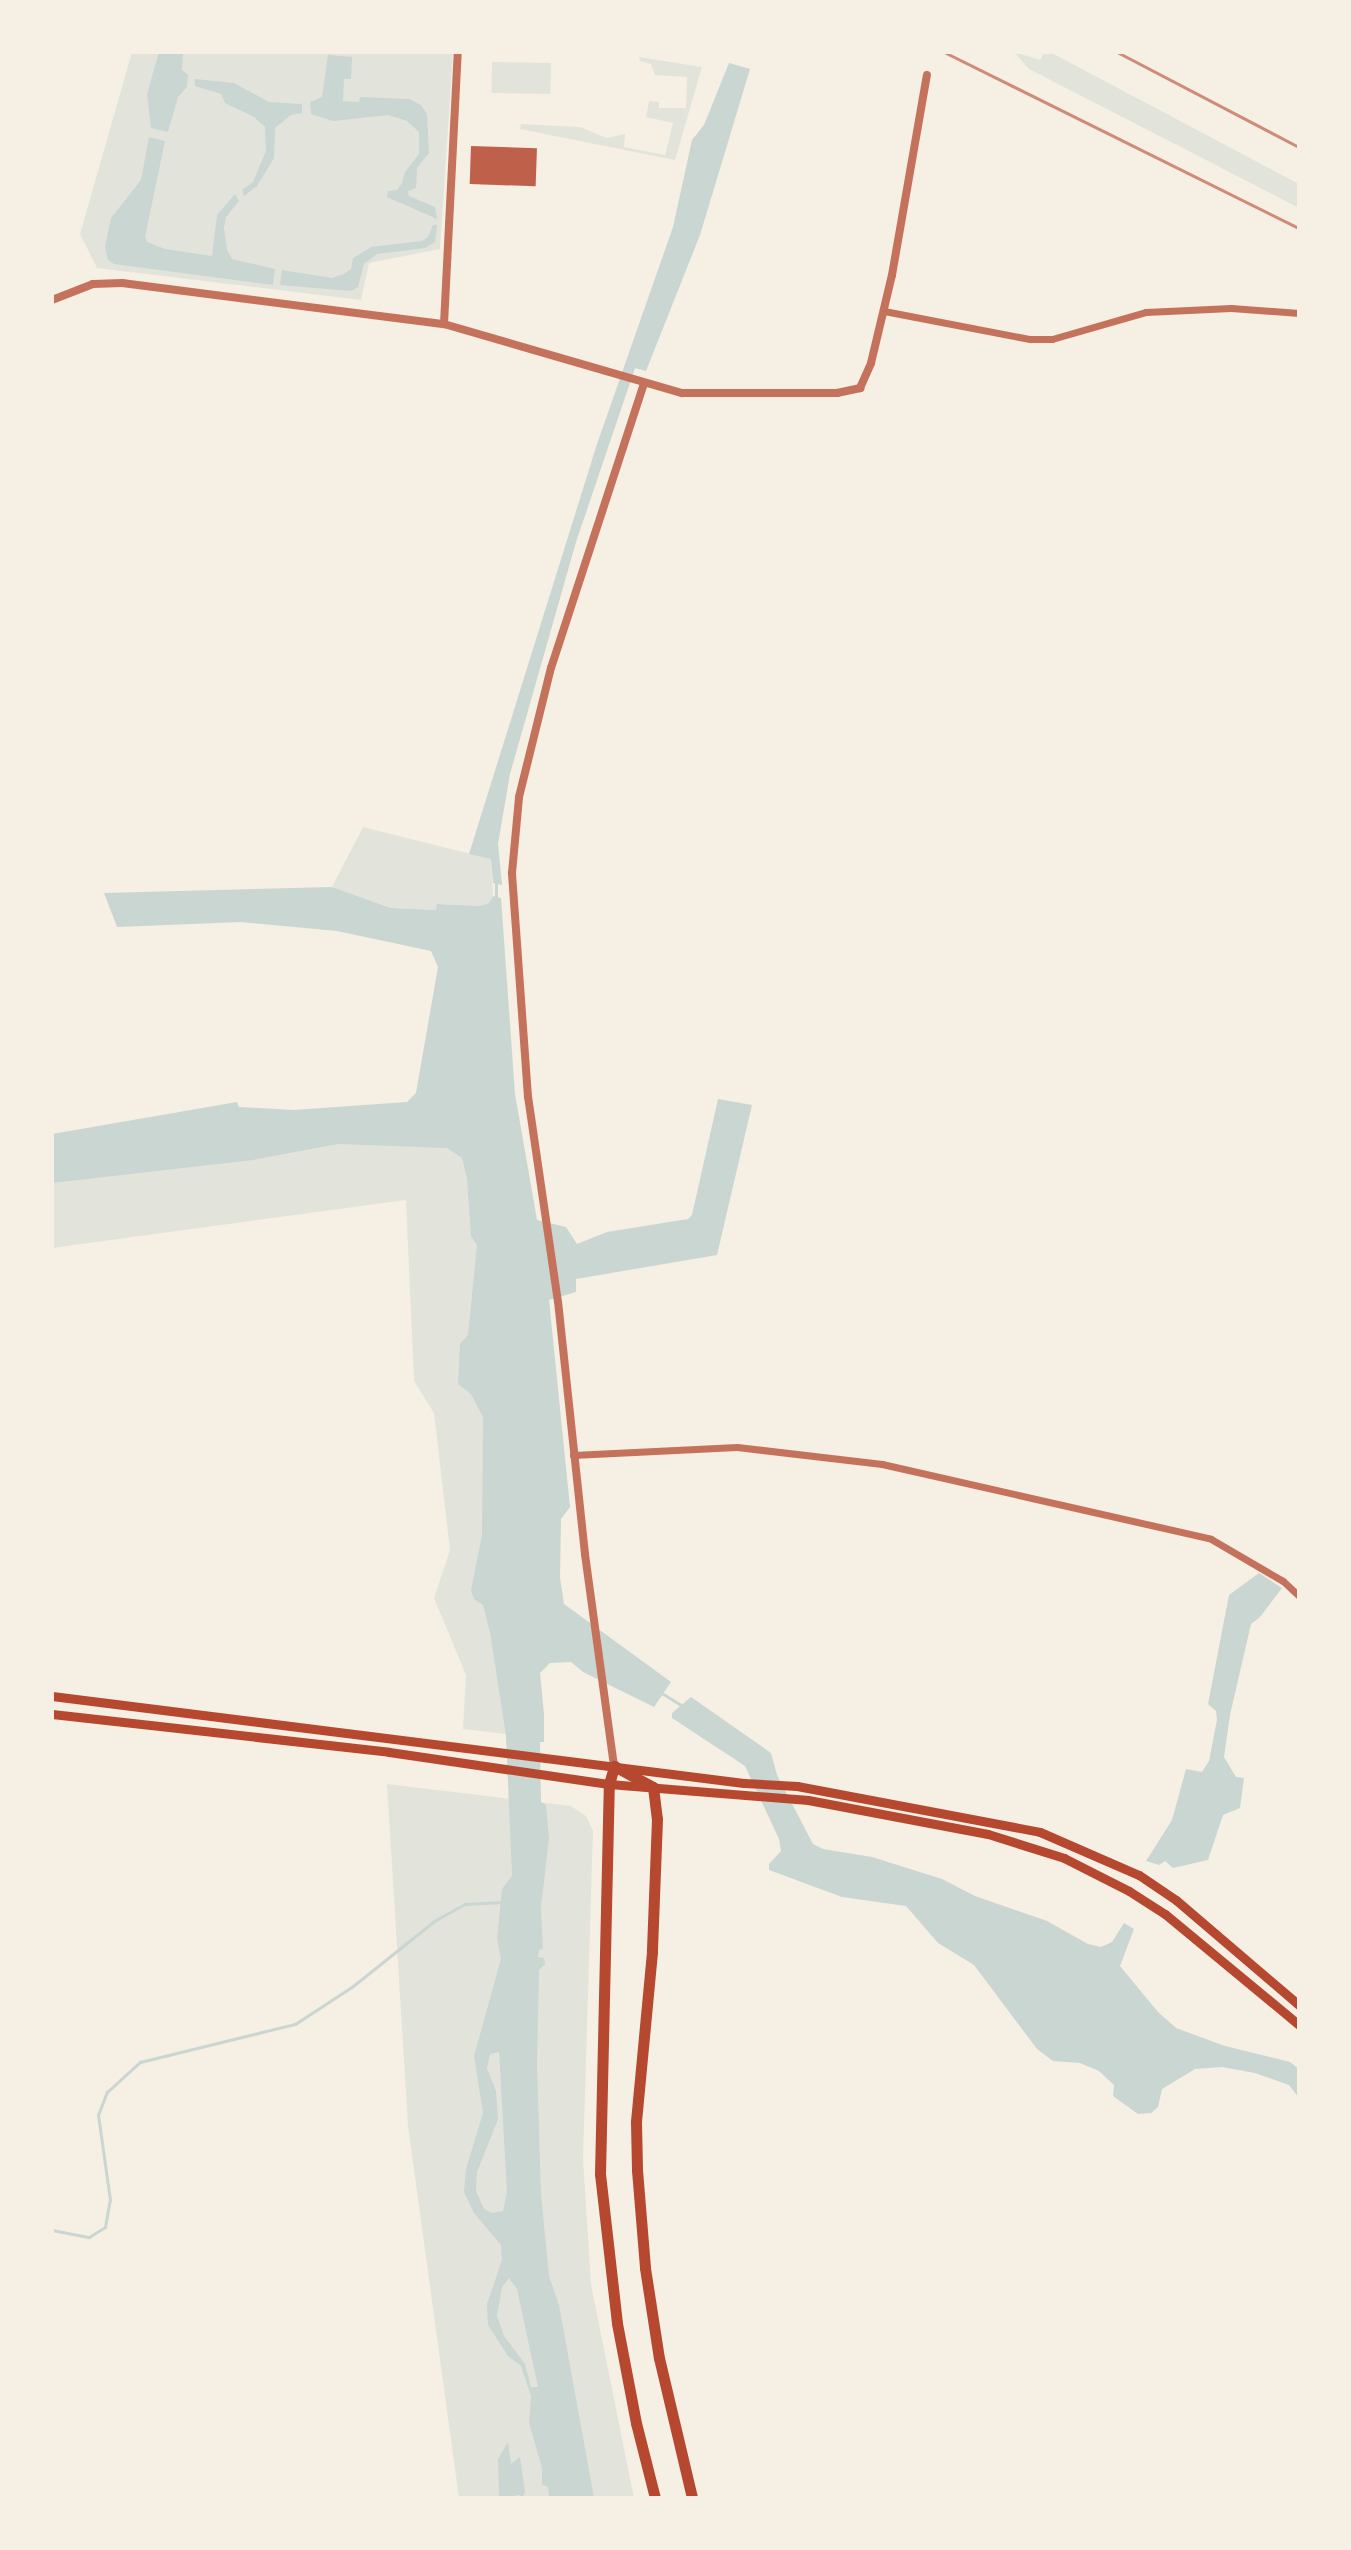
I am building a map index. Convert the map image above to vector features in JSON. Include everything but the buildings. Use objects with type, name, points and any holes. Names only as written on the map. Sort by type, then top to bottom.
[{"type":"main road","points":[[52,1696],[744,1783],[797,1786],[1040,1832],[1139,1875],[1176,1900],[1299,2005]]},
{"type":"main road","points":[[52,1714],[389,1752],[609,1784],[808,1800],[988,1834],[1064,1858],[1129,1891],[1165,1914],[1299,2025]]},
{"type":"main road","points":[[614,1766],[609,1784],[600,2174],[617,2323],[636,2423],[655,2498]]},
{"type":"main road","points":[[614,1766],[653,1787]]},
{"type":"main road","points":[[653,1787],[657,1819],[652,1952],[636,2122],[637,2170],[645,2268],[659,2358],[692,2498]]},
{"type":"street","points":[[444,324],[458,52]]},
{"type":"street","points":[[52,300],[93,284],[122,283],[444,324],[514,341],[640,383],[682,393],[837,393],[860,388],[871,363],[884,311],[927,75]]},
{"type":"street","points":[[884,311],[1030,339],[1052,339],[1146,312],[1231,308],[1299,313]]},
{"type":"street","points":[[614,1766],[573,1455],[558,1302],[526,1081],[512,873],[514,832],[551,668],[640,383]]},
{"type":"street","points":[[573,1455],[737,1447],[882,1464],[1211,1539],[1283,1581],[1299,1596]]},
{"type":"shaded area","points":[[132,52],[453,52],[440,249],[369,263],[361,300],[97,268],[80,234]]},
{"type":"shaded area","points":[[159,52],[183,52],[182,70],[188,75],[187,87],[178,97],[168,132],[151,128],[147,94]]},
{"type":"shaded area","points":[[1014,52],[1040,60],[1045,52],[1050,52],[1299,184],[1299,208],[1029,69]]},
{"type":"shaded area","points":[[328,55],[352,57],[351,79],[344,79],[343,101],[359,102],[360,97],[409,99],[421,105],[427,114],[429,153],[417,168],[416,188],[408,191],[409,196],[435,207],[437,219],[387,197],[388,191],[397,190],[405,172],[419,154],[419,132],[407,121],[388,115],[333,121],[311,114],[310,102],[322,97]]},
{"type":"shaded area","points":[[639,57],[702,67],[675,160],[520,129],[521,124],[580,127],[607,138],[625,134],[624,147],[665,155],[673,123],[646,117],[649,101],[659,102],[659,108],[686,108],[687,77],[655,75],[651,64],[640,61]]},
{"type":"shaded area","points":[[492,62],[551,63],[550,94],[491,93]]},
{"type":"shaded area","points":[[729,63],[750,69],[700,235],[646,371],[635,368],[576,542],[510,774],[498,844],[502,885],[493,883],[491,859],[469,854],[597,444],[673,227],[692,140],[704,125]]},
{"type":"shaded area","points":[[195,79],[234,83],[269,102],[302,104],[302,113],[291,115],[275,128],[274,158],[257,186],[244,196],[242,190],[253,182],[266,151],[265,127],[254,117],[225,103],[221,94],[195,86]]},
{"type":"shaded area","points":[[149,137],[165,141],[145,237],[147,242],[165,249],[212,256],[217,215],[235,194],[239,201],[226,217],[224,228],[227,250],[232,259],[275,269],[273,285],[114,264],[108,260],[105,247],[111,218],[141,180]]},
{"type":"shaded area","points":[[433,225],[437,225],[435,242],[425,248],[377,254],[364,264],[358,287],[351,291],[280,285],[282,270],[332,278],[351,269],[353,258],[371,247],[422,241],[428,237]]},
{"type":"shaded area","points":[[363,827],[491,859],[493,896],[489,903],[480,906],[438,904],[437,910],[391,908],[332,887]]},
{"type":"shaded area","points":[[332,887],[391,908],[436,910],[437,904],[480,906],[489,903],[493,896],[501,898],[515,1094],[537,1220],[566,1227],[577,1244],[607,1232],[688,1219],[692,1215],[718,1099],[752,1105],[717,1255],[576,1279],[576,1292],[549,1300],[570,1507],[561,1519],[560,1578],[564,1604],[671,1682],[654,1707],[583,1672],[571,1662],[550,1663],[540,1673],[544,1714],[544,1742],[540,1742],[541,1802],[546,1805],[549,1838],[541,1907],[543,1949],[539,1950],[538,1957],[544,1958],[545,1964],[539,1970],[537,2065],[541,2194],[549,2276],[559,2305],[594,2498],[549,2498],[548,2487],[542,2485],[542,2468],[529,2423],[531,2396],[521,2366],[508,2356],[488,2325],[487,2304],[502,2260],[501,2245],[474,2213],[464,2192],[466,2169],[483,2113],[474,2056],[501,1959],[497,1939],[502,1889],[512,1876],[506,1736],[490,1632],[483,1605],[474,1599],[471,1590],[482,1535],[483,1417],[471,1394],[458,1384],[460,1344],[468,1335],[477,1245],[471,1236],[467,1178],[462,1158],[447,1148],[338,1144],[253,1160],[52,1183],[52,1134],[237,1102],[239,1107],[294,1110],[407,1102],[416,1093],[438,967],[431,951],[337,931],[241,922],[117,927],[104,893]],"holes":[[[499,2052],[507,2192],[503,2211],[492,2213],[484,2209],[476,2191],[477,2172],[498,2119],[496,2091],[487,2068],[490,2054]],[[509,2278],[517,2289],[538,2387],[531,2387],[525,2364],[504,2336],[497,2316],[502,2287]]]},
{"type":"shaded area","points":[[469,1131],[522,1736],[463,1729],[466,1675],[434,1598],[450,1550],[434,1413],[414,1381],[406,1200],[52,1248],[52,1170]]},
{"type":"shaded area","points":[[1259,1573],[1282,1588],[1251,1624],[1230,1715],[1224,1757],[1236,1777],[1244,1778],[1240,1808],[1223,1815],[1208,1860],[1173,1868],[1165,1861],[1159,1865],[1146,1861],[1172,1820],[1186,1769],[1202,1772],[1209,1761],[1217,1720],[1216,1711],[1208,1704],[1229,1595]]},
{"type":"shaded area","points":[[691,1697],[771,1753],[777,1775],[813,1844],[823,1849],[872,1857],[942,1879],[975,1896],[1047,1921],[1088,1944],[1101,1947],[1112,1942],[1124,1923],[1134,1929],[1120,1966],[1158,2012],[1176,2028],[1225,2046],[1290,2062],[1299,2069],[1299,2098],[1289,2085],[1255,2073],[1222,2067],[1195,2069],[1162,2089],[1158,2107],[1151,2113],[1138,2114],[1113,2096],[1114,2085],[1099,2071],[1080,2063],[1053,2061],[1037,2049],[974,1965],[938,1943],[906,1906],[842,1897],[769,1870],[769,1864],[781,1851],[779,1839],[745,1766],[672,1718],[672,1713]]},
{"type":"shaded area","points":[[387,1784],[571,1806],[586,1816],[593,1831],[583,2159],[591,2284],[634,2498],[459,2498],[408,2126]]},
{"type":"shaded area","points":[[508,2442],[511,2464],[520,2457],[525,2492],[522,2498],[520,2495],[499,2498],[498,2459]]},
{"type":"waterway","points":[[496,883],[496,899]]},
{"type":"waterway","points":[[660,1692],[684,1707]]},
{"type":"waterway","points":[[52,2230],[89,2237],[105,2227],[110,2200],[98,2115],[107,2092],[140,2062],[295,2024],[353,1986],[434,1921],[465,1904],[504,1902]]},
{"type":"railway","points":[[944,52],[1299,228]]},
{"type":"railway","points":[[1117,52],[1299,147]]}]
